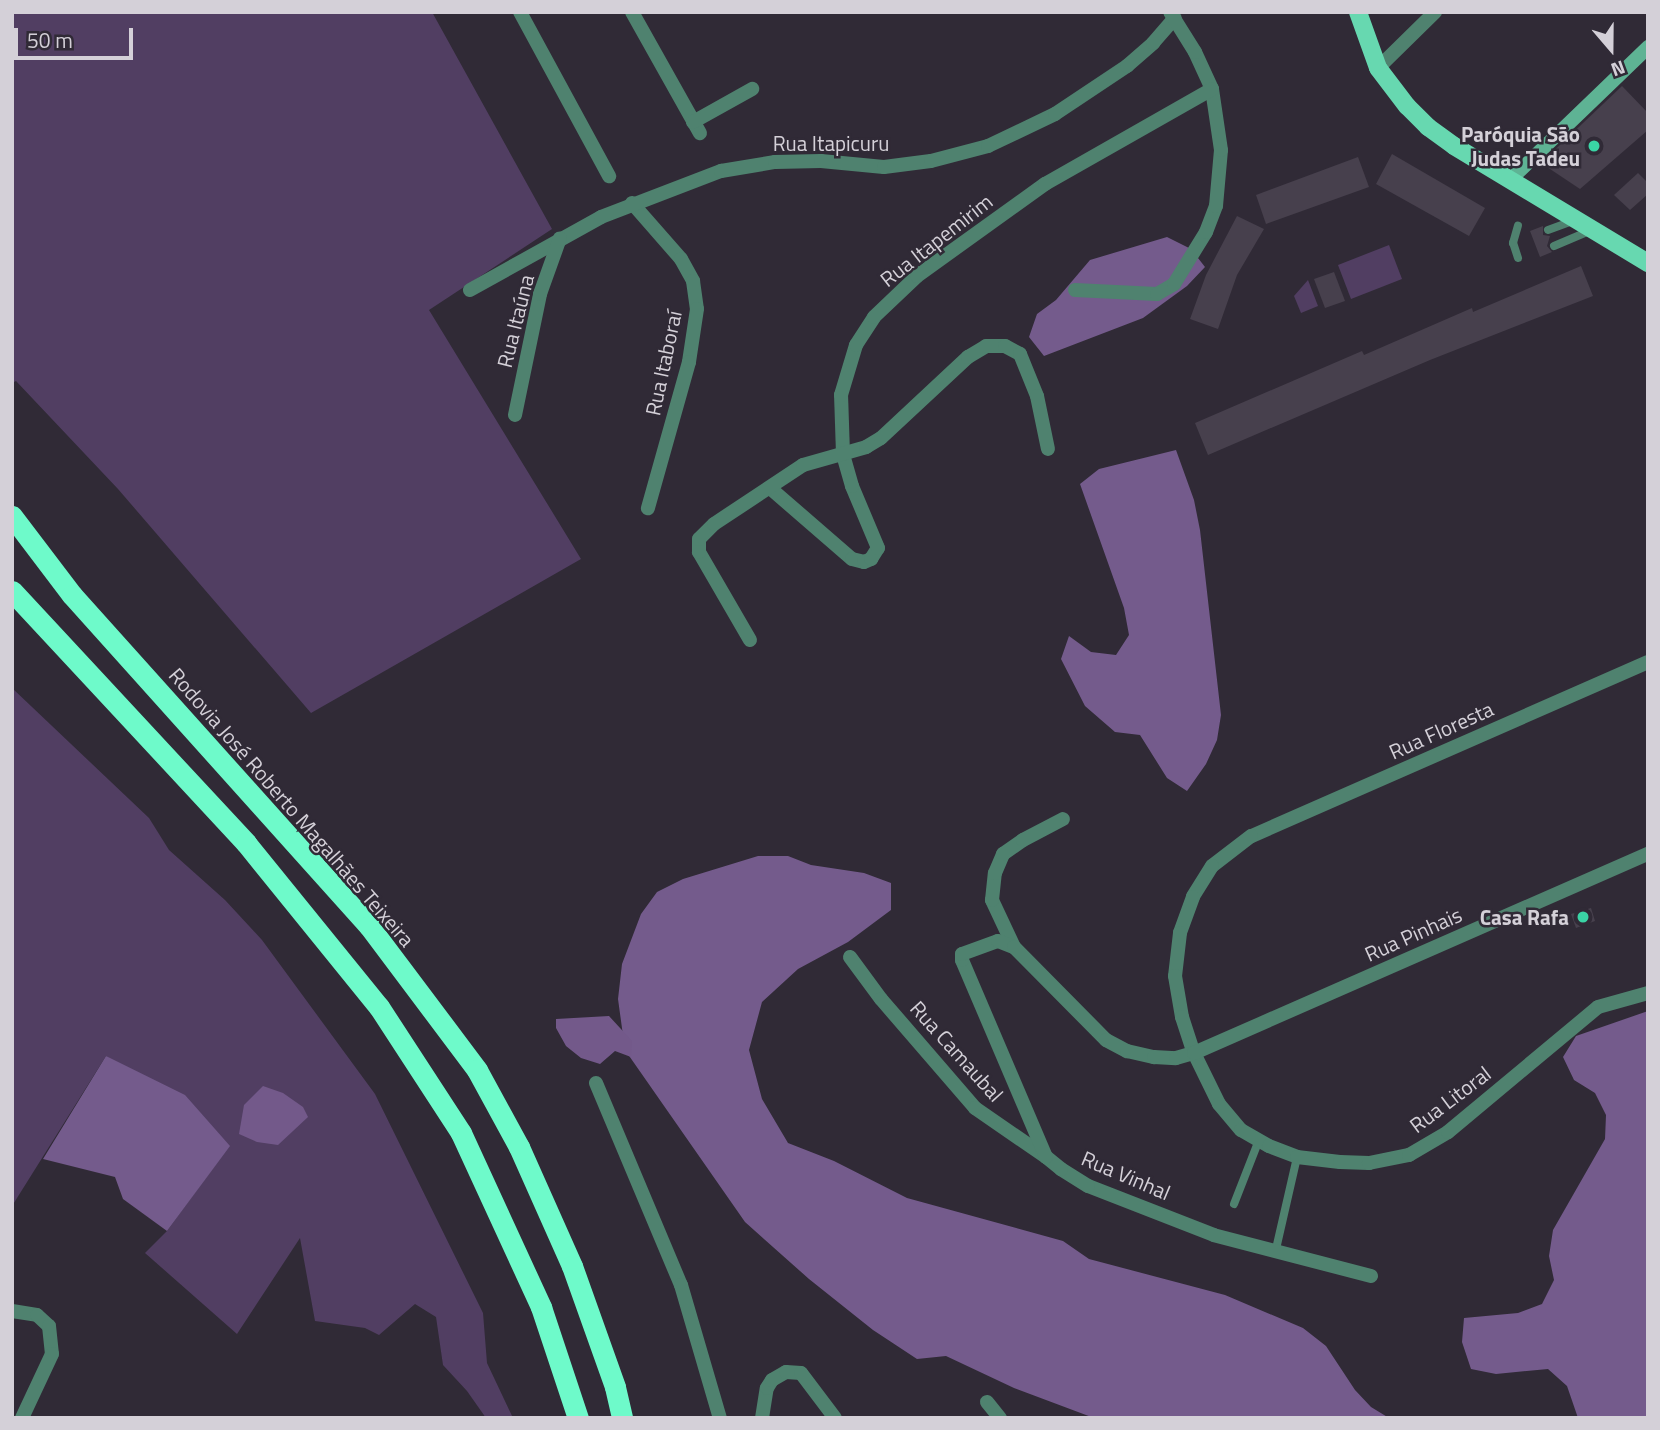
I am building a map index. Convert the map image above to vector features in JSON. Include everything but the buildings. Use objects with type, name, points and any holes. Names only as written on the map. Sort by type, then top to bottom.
[{"type":"highway","name":"Rodovia José Roberto Magalhães Teixeira","points":[[12,516],[72,595],[369,926],[477,1070],[519,1147],[572,1266],[615,1387],[622,1418]]},
{"type":"highway","points":[[12,591],[246,843],[379,1007],[461,1133],[541,1307],[578,1418]]},
{"type":"main road","points":[[1358,12],[1378,68],[1407,106],[1428,127],[1648,263]]},
{"type":"street","points":[[632,12],[697,128],[752,89]]},
{"type":"street","points":[[1378,68],[1435,12]]},
{"type":"street","points":[[525,14],[609,176]]},
{"type":"street","points":[[1075,290],[1157,294],[1174,284],[1206,232],[1216,206],[1221,150],[1212,89],[1172,15]]},
{"type":"street","name":"Rua Itapicuru","points":[[470,290],[560,238],[632,203],[721,171],[775,162],[821,161],[884,167],[931,160],[988,146],[1055,114],[1128,66],[1172,15]]},
{"type":"street","points":[[1510,180],[1648,47]]},
{"type":"street","name":"Rua Itapemirim","points":[[769,488],[852,559],[863,562],[872,559],[878,548],[852,486],[843,454],[841,395],[856,345],[874,317],[917,276],[1022,200],[1120,139],[1212,89]]},
{"type":"street","name":"Rua Itaboraí","points":[[632,203],[681,259],[693,281],[697,309],[689,362],[648,508]]},
{"type":"street","name":"Rua Itaúna","points":[[515,415],[540,294],[560,238]]},
{"type":"street","points":[[750,640],[699,552],[699,539],[714,524],[803,466],[866,447],[881,438],[968,357],[986,345],[1005,346],[1020,354],[1037,396],[1048,449]]},
{"type":"street","name":"Rua Floresta","points":[[1194,1054],[1182,1017],[1175,976],[1180,933],[1193,897],[1212,866],[1251,836],[1648,662]]},
{"type":"street","points":[[1063,819],[1003,854],[995,873],[992,900],[1014,947],[1106,1040],[1127,1051],[1154,1057],[1176,1058],[1194,1054]]},
{"type":"street","name":"Rua Pinhais","points":[[1194,1054],[1648,854]]},
{"type":"street","points":[[1014,947],[998,942],[968,949],[962,954],[962,960],[1046,1157]]},
{"type":"street","name":"Rua Camaubal","points":[[850,957],[881,999],[975,1108],[1046,1157]]},
{"type":"street","name":"Rua Litoral","points":[[1194,1054],[1219,1104],[1241,1130],[1297,1157],[1369,1163],[1409,1155],[1448,1132],[1598,1007],[1648,993]]},
{"type":"street","points":[[596,1083],[681,1285],[720,1418]]},
{"type":"street","name":"Rua Vinhal","points":[[1046,1157],[1088,1186],[1214,1235],[1276,1249],[1371,1276]]},
{"type":"street","points":[[12,1311],[37,1315],[50,1326],[52,1354],[22,1418]]},
{"type":"street","points":[[762,1418],[767,1388],[772,1380],[786,1372],[801,1373],[835,1418]]},
{"type":"street","points":[[987,1402],[1000,1418]]},
{"type":"lane","points":[[1548,230],[1577,219]]},
{"type":"lane","points":[[1518,226],[1513,243],[1518,258]]},
{"type":"lane","points":[[1554,246],[1594,230]]},
{"type":"lane","points":[[1234,1204],[1259,1140]]},
{"type":"lane","points":[[1276,1249],[1297,1157]]},
{"type":"shaded area","points":[[12,12],[432,12],[552,229],[429,310],[581,559],[311,713],[118,489],[16,381],[12,383]]},
{"type":"shaded area","points":[[1167,237],[1191,249],[1205,267],[1187,286],[1143,318],[1044,356],[1029,337],[1037,314],[1056,300],[1090,260]]},
{"type":"shaded area","points":[[1389,245],[1402,279],[1351,299],[1338,265]]},
{"type":"shaded area","points":[[1308,280],[1318,306],[1301,313],[1294,296]]},
{"type":"shaded area","points":[[1176,450],[1194,500],[1200,530],[1221,715],[1217,740],[1206,764],[1187,791],[1167,778],[1140,735],[1115,732],[1085,706],[1061,659],[1069,636],[1091,652],[1116,655],[1129,635],[1124,608],[1080,484],[1099,469]]},
{"type":"shaded area","points":[[12,688],[149,818],[169,850],[225,900],[262,940],[375,1094],[483,1313],[487,1363],[513,1418],[486,1418],[467,1391],[443,1365],[436,1317],[415,1304],[379,1335],[365,1328],[315,1321],[300,1238],[237,1334],[145,1253],[167,1231],[229,1146],[106,1056],[12,1206]]},
{"type":"shaded area","points":[[758,856],[788,856],[811,865],[864,873],[891,883],[891,910],[848,942],[798,969],[762,1002],[749,1050],[762,1099],[788,1143],[834,1161],[907,1198],[1063,1241],[1089,1259],[1225,1295],[1303,1328],[1326,1346],[1355,1390],[1371,1407],[1389,1418],[1094,1418],[1014,1388],[946,1356],[917,1359],[873,1330],[809,1279],[745,1222],[625,1050],[618,999],[622,964],[641,914],[657,892],[683,879]]},
{"type":"shaded area","points":[[1648,1011],[1648,1418],[1578,1418],[1567,1386],[1548,1369],[1496,1374],[1471,1369],[1462,1342],[1464,1318],[1518,1313],[1542,1304],[1554,1280],[1549,1256],[1553,1230],[1605,1139],[1606,1115],[1595,1093],[1574,1080],[1563,1057],[1576,1036]]},
{"type":"shaded area","points":[[609,1016],[632,1041],[631,1057],[615,1051],[600,1064],[581,1058],[566,1046],[556,1028],[556,1019]]},
{"type":"shaded area","points":[[106,1056],[185,1095],[230,1146],[167,1231],[123,1199],[115,1177],[43,1159]]},
{"type":"shaded area","points":[[263,1086],[283,1093],[303,1107],[308,1117],[278,1145],[257,1142],[239,1134],[244,1105]]},
{"type":"place","name":"Paróquia São Judas Tadeu","points":[[1594,146]]},
{"type":"place","name":"Casa Rafa","points":[[1583,917]]}]
